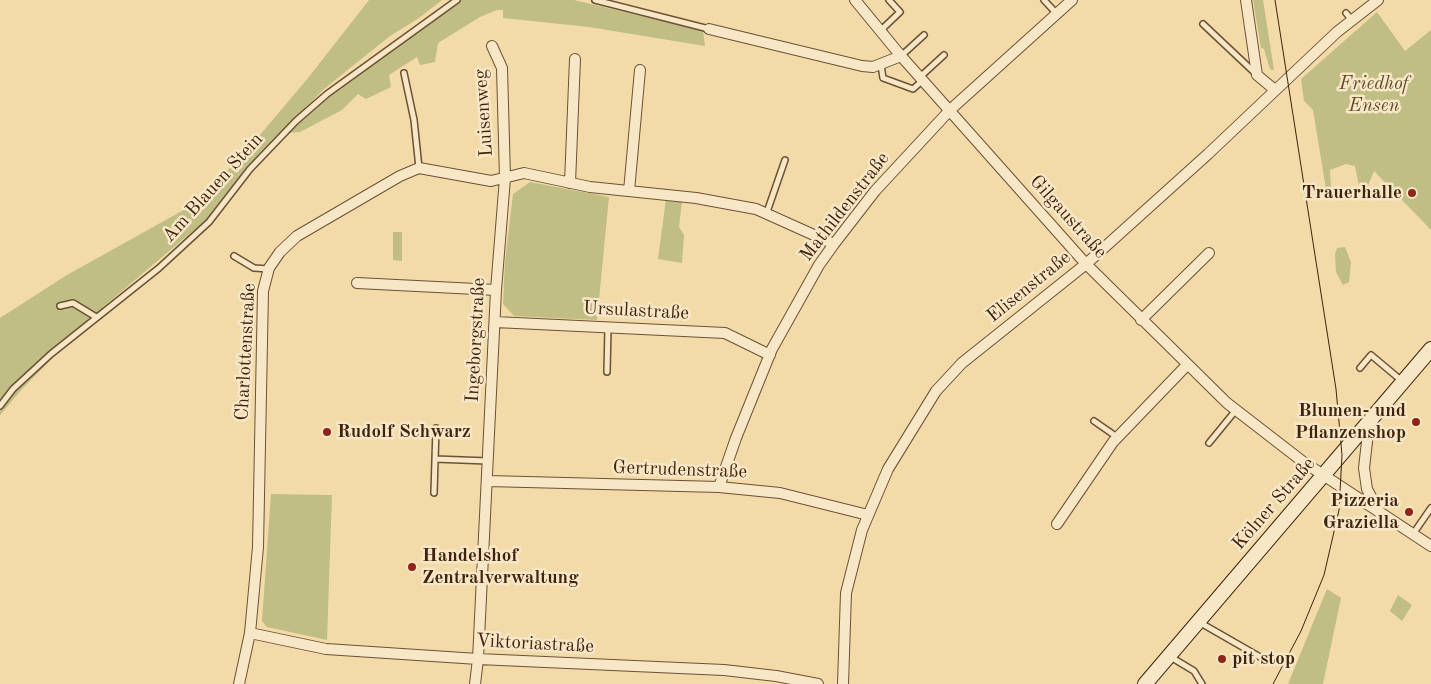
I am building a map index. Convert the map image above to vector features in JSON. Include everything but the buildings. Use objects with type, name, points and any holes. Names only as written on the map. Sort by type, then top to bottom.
[{"type":"main road","name":"Kölner Straße","points":[[1145,684],[1325,476],[1431,349]]},
{"type":"street","name":"Gilgaustraße","points":[[855,0],[901,56],[1086,264],[1187,365],[1236,410],[1302,461],[1431,546]]},
{"type":"street","name":"Mathildenstraße","points":[[719,487],[736,438],[770,356],[819,265],[834,244],[875,191],[950,110],[1072,0]]},
{"type":"street","points":[[1246,0],[1257,75],[1275,90]]},
{"type":"street","name":"Elisenstraße","points":[[843,684],[846,592],[868,516],[888,470],[936,391],[962,363],[1086,264],[1175,184],[1275,90],[1349,16],[1378,0]]},
{"type":"street","points":[[709,29],[862,66],[881,65],[901,56]]},
{"type":"street","name":"Luisenweg","points":[[492,46],[502,68],[505,178]]},
{"type":"street","points":[[570,183],[575,59]]},
{"type":"street","points":[[629,192],[640,70]]},
{"type":"street","points":[[419,168],[491,181],[524,173],[570,183],[629,192],[696,198],[767,212],[834,244]]},
{"type":"street","name":"Charlottenstraße","points":[[239,684],[250,633],[258,547],[263,291],[269,269],[280,252],[297,236],[400,176],[419,168]]},
{"type":"street","name":"Ingeborgstraße","points":[[475,684],[488,482],[496,290],[505,178]]},
{"type":"street","points":[[1141,320],[1209,253]]},
{"type":"street","points":[[357,283],[496,290]]},
{"type":"street","name":"Ursulastraße","points":[[495,322],[725,334],[770,356]]},
{"type":"street","points":[[1057,524],[1118,437],[1187,365]]},
{"type":"street","points":[[1369,424],[1364,468],[1367,489],[1377,509]]},
{"type":"street","name":"Gertrudenstraße","points":[[488,482],[719,487],[780,493],[821,502],[868,516]]},
{"type":"street","name":"Viktoriastraße","points":[[250,633],[326,649],[478,659],[724,670],[776,680],[818,684]]},
{"type":"lane","name":"Am Blauen Stein","points":[[0,406],[13,389],[96,317],[159,268],[209,222],[250,169],[296,121],[327,94],[457,0]]},
{"type":"lane","points":[[595,0],[709,29]]},
{"type":"lane","points":[[880,31],[900,12],[889,0]]},
{"type":"lane","points":[[1044,0],[1057,14]]},
{"type":"lane","points":[[1203,24],[1257,75]]},
{"type":"lane","points":[[901,56],[924,35]]},
{"type":"lane","points":[[881,65],[883,78],[913,89],[944,55]]},
{"type":"lane","points":[[404,73],[414,120],[419,168]]},
{"type":"lane","points":[[767,212],[785,160]]},
{"type":"lane","points":[[234,256],[254,268],[269,269]]},
{"type":"lane","points":[[60,306],[73,303],[96,317]]},
{"type":"lane","points":[[607,372],[608,327]]},
{"type":"lane","points":[[1360,368],[1371,355],[1403,382]]},
{"type":"lane","points":[[1209,443],[1236,410]]},
{"type":"lane","points":[[1094,421],[1118,437]]},
{"type":"lane","points":[[434,493],[436,428]]},
{"type":"lane","points":[[435,459],[488,460]]},
{"type":"lane","points":[[1413,534],[1431,508]]},
{"type":"lane","points":[[1198,621],[1260,657]]},
{"type":"lane","points":[[1169,656],[1194,671],[1202,684]]},
{"type":"green space","points":[[369,0],[442,0],[419,18],[390,36],[324,89],[246,168],[207,219],[103,307],[23,388],[0,415],[0,318],[67,275],[198,202],[254,142],[308,78]]},
{"type":"green space","points":[[462,0],[574,0],[703,31],[705,46],[589,27],[503,18],[503,10],[497,10],[480,17],[438,43],[435,62],[420,65],[417,57],[389,75],[391,87],[366,99],[358,94],[342,110],[300,132],[288,133],[326,100]]},
{"type":"green space","points":[[1253,0],[1263,0],[1274,70],[1271,70],[1264,49],[1261,48]]},
{"type":"green space","name":"Friedhof Ensen","points":[[1377,12],[1405,51],[1431,30],[1431,230],[1374,171],[1368,186],[1359,186],[1355,166],[1346,164],[1330,170],[1331,188],[1326,189],[1313,110],[1304,101],[1301,79]]},
{"type":"green space","points":[[530,182],[609,197],[597,320],[514,316],[503,304],[505,261],[513,194]]},
{"type":"green space","points":[[666,199],[682,201],[679,227],[684,235],[682,263],[658,259]]},
{"type":"green space","points":[[393,232],[402,232],[402,261],[393,260]]},
{"type":"green space","points":[[1345,247],[1351,262],[1349,282],[1343,285],[1336,272],[1335,254],[1337,248]]},
{"type":"green space","points":[[271,494],[332,495],[327,640],[267,627],[262,621]]},
{"type":"green space","points":[[1327,589],[1341,598],[1323,684],[1288,684]]},
{"type":"green space","points":[[1398,595],[1412,605],[1402,621],[1390,611]]},
{"type":"tram line","points":[[1273,684],[1301,631],[1324,575],[1339,510],[1342,455],[1336,389],[1275,0]]},
{"type":"place","name":"Trauerhalle","points":[[1412,193]]},
{"type":"place","name":"Blumen- und Pflanzenshop","points":[[1416,422]]},
{"type":"place","name":"Rudolf Schwarz","points":[[327,432]]},
{"type":"place","name":"Pizzeria Graziella","points":[[1409,512]]},
{"type":"place","name":"Handelshof Zentralverwaltung","points":[[412,567]]},
{"type":"place","name":"pit stop","points":[[1222,659]]}]
